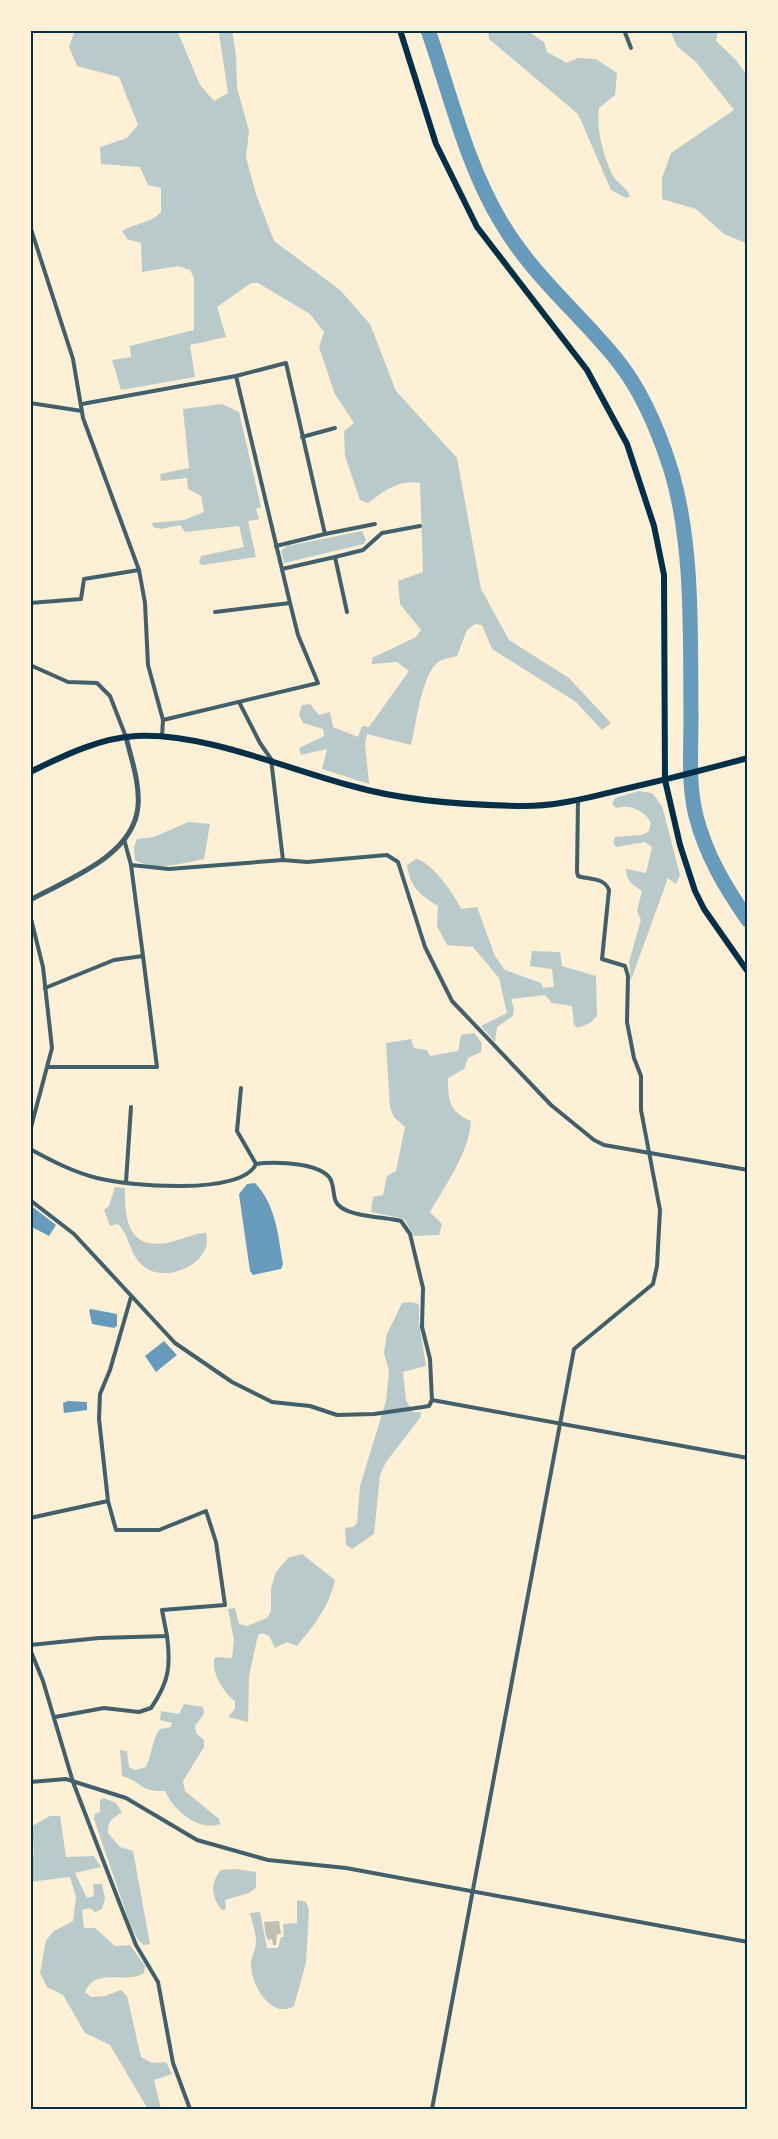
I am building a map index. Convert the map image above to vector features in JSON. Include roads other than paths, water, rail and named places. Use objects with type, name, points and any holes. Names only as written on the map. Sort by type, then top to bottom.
[{"type":"main road","points":[[400,30],[436,144],[477,227],[587,370],[606,402],[633,459],[654,526],[664,575],[669,779],[680,845],[695,891],[704,909],[748,972]]},
{"type":"main road","points":[[30,772],[79,749],[126,737],[162,736],[207,745],[394,796],[516,806],[550,806],[748,758]]},
{"type":"street","points":[[624,30],[631,48]]},
{"type":"street","points":[[30,226],[32,241],[73,359],[82,411],[105,482],[139,570],[145,603],[148,665],[163,720],[162,736]]},
{"type":"street","points":[[82,404],[236,376],[286,363],[325,534]]},
{"type":"street","points":[[163,720],[318,683],[298,635],[236,376]]},
{"type":"street","points":[[30,403],[82,411]]},
{"type":"street","points":[[302,437],[335,428]]},
{"type":"street","points":[[276,546],[375,524]]},
{"type":"street","points":[[282,569],[363,550],[382,533],[420,526]]},
{"type":"street","points":[[335,556],[347,612]]},
{"type":"street","points":[[30,603],[81,599],[84,579],[139,570]]},
{"type":"street","points":[[215,612],[290,603]]},
{"type":"street","points":[[30,665],[68,682],[97,683],[110,696],[126,737],[139,804],[137,816],[124,839],[100,860],[30,900]]},
{"type":"street","points":[[239,702],[272,763],[283,860]]},
{"type":"street","points":[[432,2109],[574,1349],[653,1284],[657,1266],[660,1210],[642,1110],[641,1076],[634,1058],[627,1022],[626,970],[625,966],[602,959],[609,890],[602,881],[578,876],[578,800]]},
{"type":"street","points":[[48,1067],[157,1068],[131,865],[124,839]]},
{"type":"street","points":[[131,865],[169,870],[283,860],[307,862],[387,855],[398,862],[427,952],[452,1001],[550,1105],[594,1140],[604,1145],[748,1170]]},
{"type":"street","points":[[30,915],[43,967],[52,1048],[30,1131]]},
{"type":"street","points":[[45,988],[114,960],[143,956]]},
{"type":"street","points":[[30,1149],[69,1170],[99,1179],[126,1182],[215,1184],[238,1179],[253,1170],[255,1164],[237,1131],[241,1088]]},
{"type":"street","points":[[126,1182],[131,1107]]},
{"type":"street","points":[[30,1200],[74,1234],[131,1297],[188,1354],[232,1382],[272,1402],[310,1406],[348,1416],[429,1406],[432,1400],[430,1359],[422,1327],[423,1288],[406,1227],[401,1221],[345,1210],[335,1201],[332,1182],[328,1176],[309,1167],[280,1162],[255,1164]]},
{"type":"street","points":[[55,1717],[104,1708],[139,1712],[151,1708],[169,1673],[171,1662],[162,1610],[225,1605],[209,1514],[206,1511],[159,1530],[116,1530],[108,1502],[99,1419],[100,1394],[110,1370],[131,1297]]},
{"type":"street","points":[[432,1400],[748,1458]]},
{"type":"street","points":[[30,1518],[108,1502]]},
{"type":"street","points":[[167,1636],[99,1638],[30,1647],[55,1717],[73,1782],[136,1945],[158,1982],[173,2063],[190,2109]]},
{"type":"street","points":[[30,1782],[66,1779],[126,1798],[197,1840],[244,1855],[268,1860],[346,1868],[748,1942]]},
{"type":"water","points":[[255,1183],[272,1211],[283,1264],[281,1269],[253,1275],[250,1271],[239,1194],[247,1184]]},
{"type":"water","points":[[30,1205],[56,1225],[49,1236],[30,1226]]},
{"type":"water","points":[[89,1310],[117,1314],[117,1326],[114,1328],[92,1324]]},
{"type":"water","points":[[164,1341],[177,1355],[156,1372],[145,1356]]},
{"type":"water","points":[[87,1402],[87,1410],[64,1413],[63,1403]]},
{"type":"waterway","points":[[428,30],[468,152],[501,222],[527,259],[626,372],[649,412],[666,456],[678,499],[687,561],[690,624],[690,767],[693,804],[711,857],[724,883],[748,920]]}]
